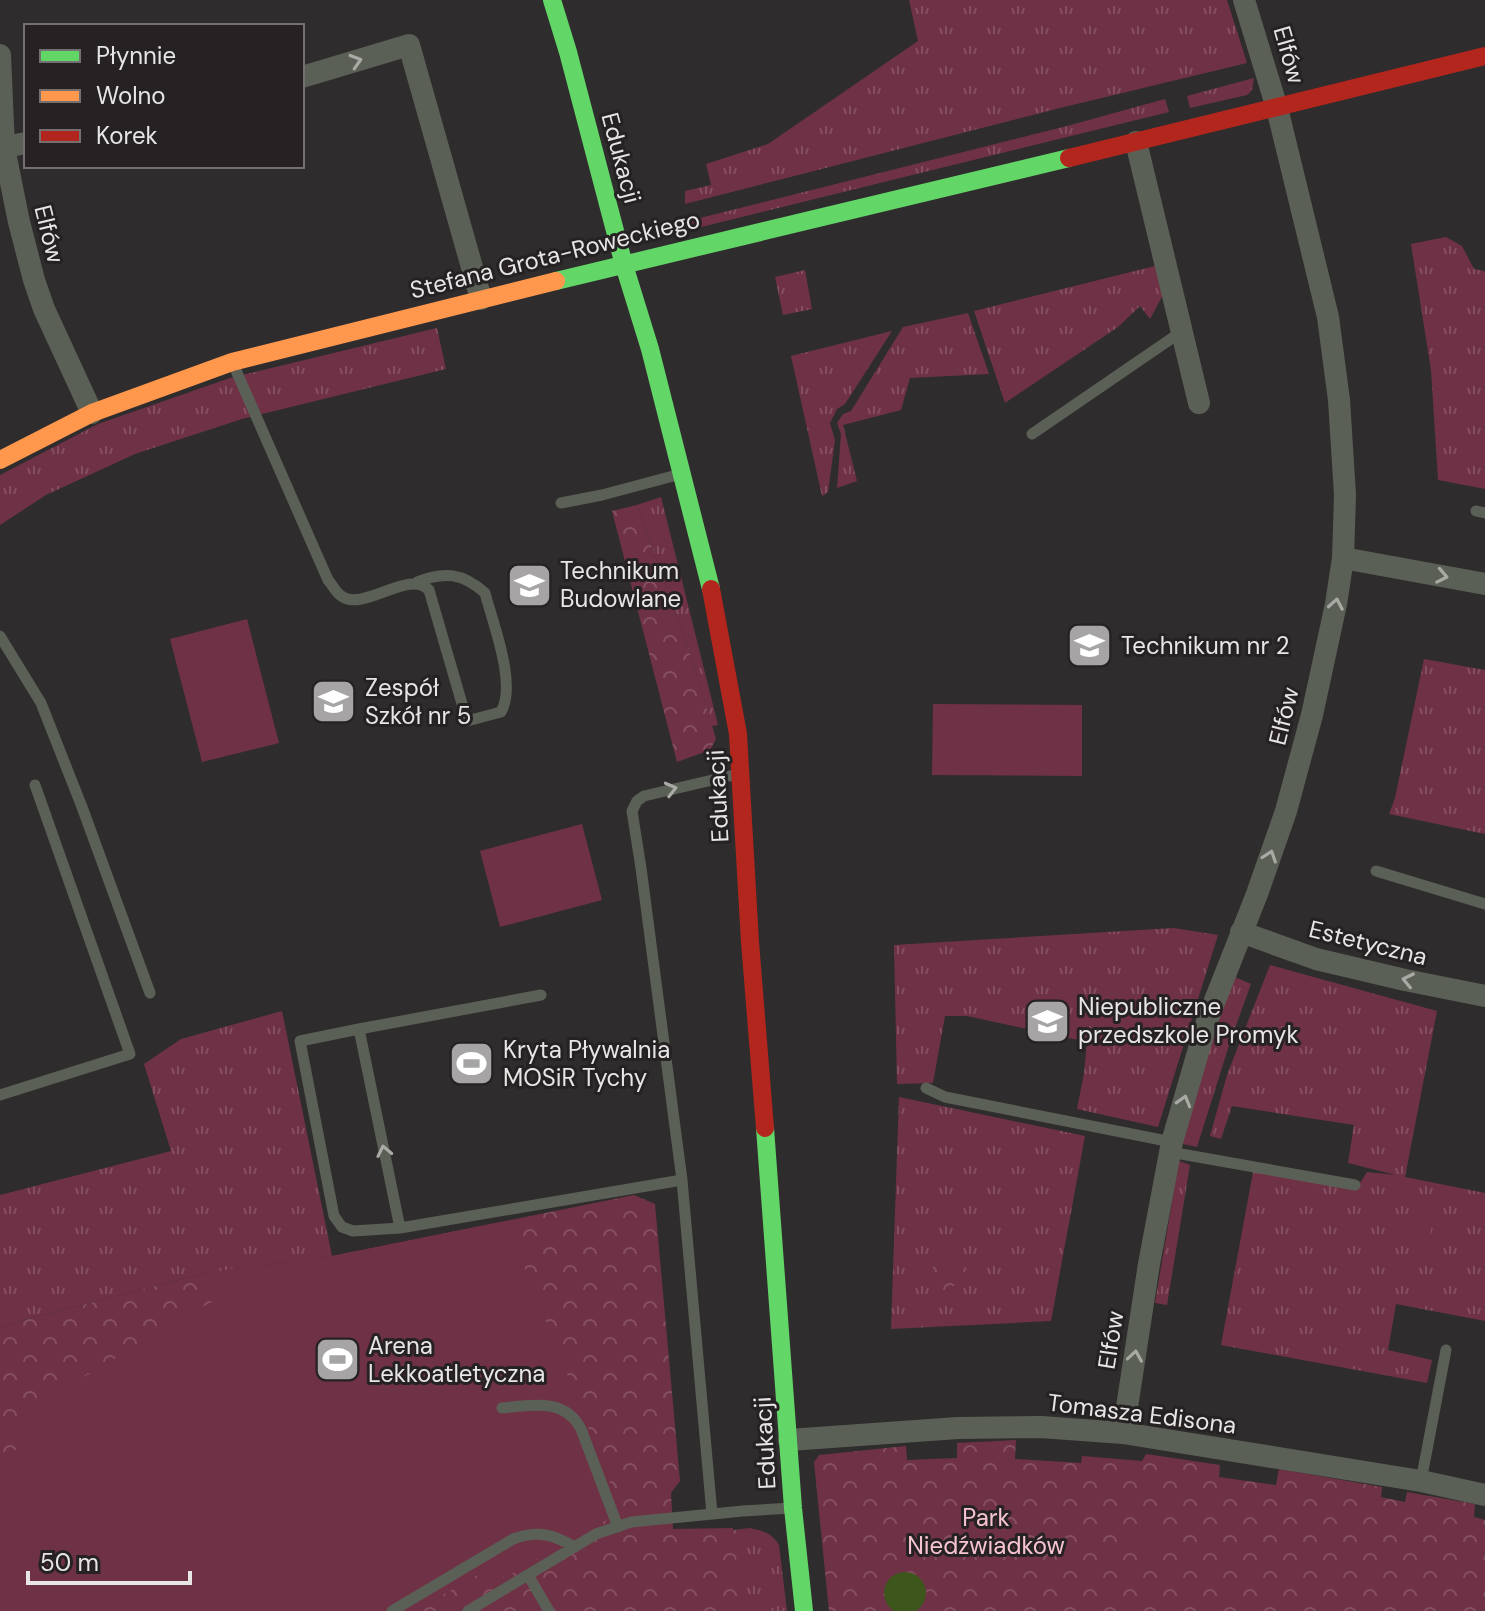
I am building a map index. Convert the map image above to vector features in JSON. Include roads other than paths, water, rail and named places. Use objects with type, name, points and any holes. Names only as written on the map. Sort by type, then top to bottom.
[{"type":"street","name":"Edukacji","points":[[552,0],[650,349],[714,602],[738,734],[750,942],[793,1508],[804,1611]]},
{"type":"street","name":"Elfów","points":[[1123,1433],[1171,1147],[1208,1018],[1286,811],[1312,715],[1343,558],[1345,495],[1339,400],[1328,317],[1249,1]]},
{"type":"street","points":[[304,76],[409,45],[481,299]]},
{"type":"street","name":"Elfów","points":[[0,55],[19,222],[44,309],[92,413]]},
{"type":"street","name":"Stefana Grota-Roweckiego","points":[[0,460],[92,413],[232,362],[1485,56]]},
{"type":"street","points":[[1136,142],[1199,403]]},
{"type":"street","points":[[1343,558],[1485,584]]},
{"type":"street","name":"Estetyczna","points":[[1241,932],[1316,959],[1485,996]]},
{"type":"street","name":"Tomasza Edisona","points":[[789,1440],[958,1428],[1041,1427],[1123,1433],[1421,1481],[1485,1495]]},
{"type":"lane","points":[[1032,434],[1181,332]]},
{"type":"lane","points":[[232,362],[328,580],[339,595],[354,599],[378,595],[431,576],[462,577],[485,593],[508,685],[501,712],[467,721],[429,590],[417,582]]},
{"type":"lane","points":[[561,503],[681,473]]},
{"type":"lane","points":[[0,636],[41,703],[150,993]]},
{"type":"lane","points":[[712,1514],[682,1180],[632,811],[644,796],[741,773]]},
{"type":"lane","points":[[0,1095],[130,1054],[35,785]]},
{"type":"lane","points":[[1376,871],[1485,904]]},
{"type":"lane","points":[[541,995],[300,1041],[334,1216],[342,1227],[353,1231],[400,1228],[682,1180]]},
{"type":"lane","points":[[359,1029],[400,1228]]},
{"type":"lane","points":[[926,1088],[945,1097],[1355,1185]]},
{"type":"lane","points":[[1421,1481],[1446,1350]]},
{"type":"lane","points":[[502,1408],[556,1406],[576,1419],[618,1527]]},
{"type":"lane","points":[[469,1611],[596,1534],[631,1522],[793,1508]]},
{"type":"lane","points":[[392,1611],[528,1533],[552,1536],[575,1547]]},
{"type":"lane","points":[[528,1575],[549,1611]]},
{"type":"place","name":"Technikum Budowlane","points":[[529,585]]},
{"type":"place","name":"Technikum nr 2","points":[[1090,646]]},
{"type":"place","name":"Zespół Szkół nr 5","points":[[334,702]]},
{"type":"place","name":"Niepubliczne przedszkole Promyk","points":[[1047,1021]]},
{"type":"place","name":"Kryta Pływalnia MOSiR Tychy","points":[[472,1064]]},
{"type":"place","name":"Arena Lekkoatletyczna","points":[[337,1360]]},
{"type":"park label","name":"Park Niedźwiadków","points":[[986,1532]]}]
